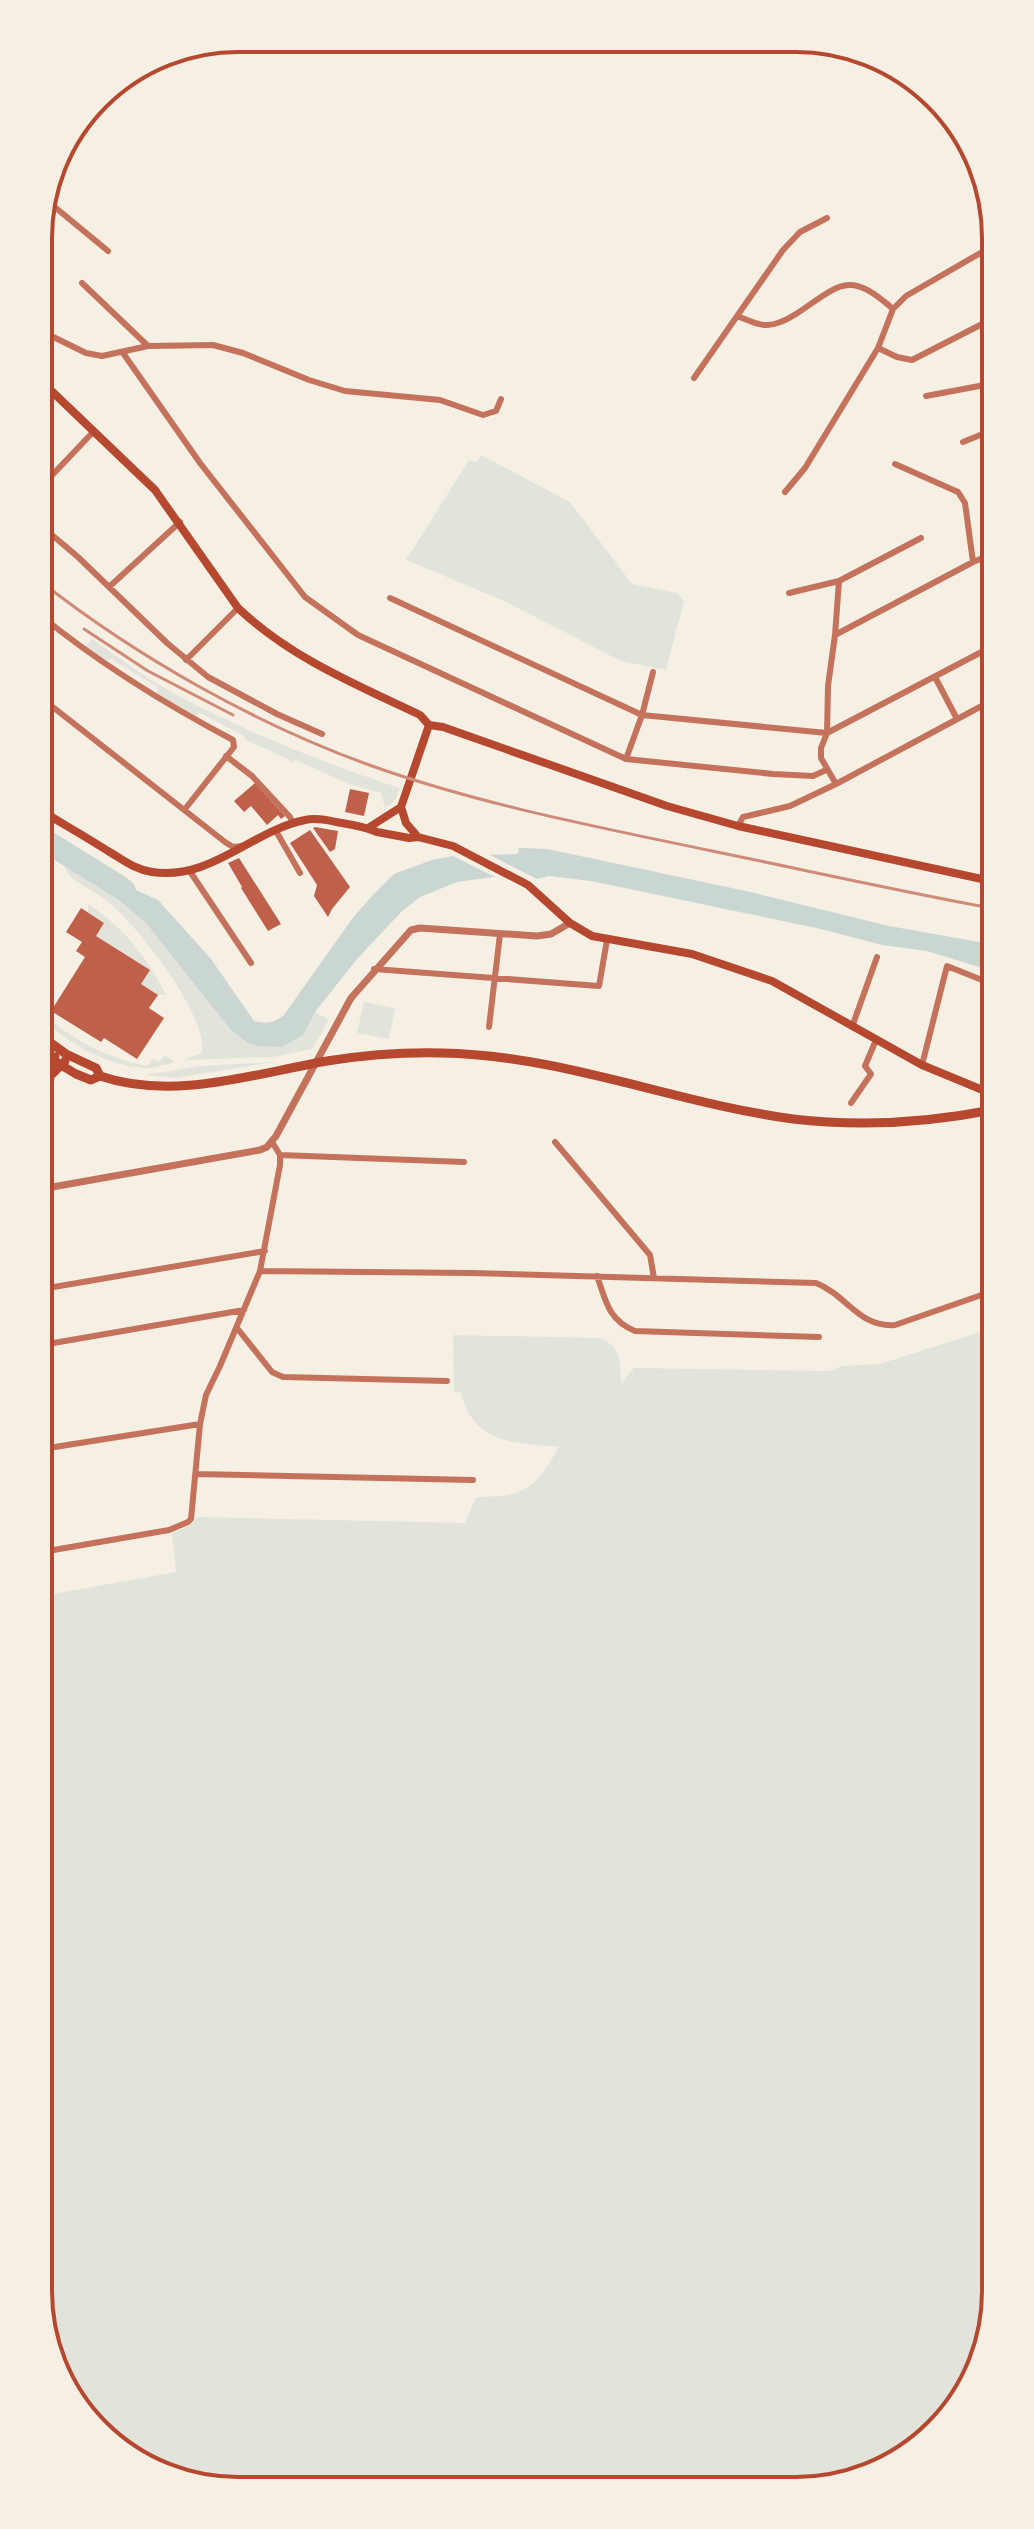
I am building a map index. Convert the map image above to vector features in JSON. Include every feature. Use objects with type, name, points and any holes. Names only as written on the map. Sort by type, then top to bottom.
[{"type":"main road","points":[[52,391],[155,490],[238,608],[284,647],[420,715],[429,725],[443,727],[667,806],[738,826],[982,879]]},
{"type":"main road","points":[[368,828],[401,807],[429,725]]},
{"type":"main road","points":[[401,807],[406,823],[418,837]]},
{"type":"main road","points":[[52,817],[129,865],[160,873],[189,870],[226,857],[242,846],[293,823],[315,819],[409,838],[418,837],[462,851],[528,885],[570,923],[592,936],[692,954],[772,981],[922,1065],[982,1090]]},
{"type":"main road","points":[[52,1044],[96,1068],[100,1076]]},
{"type":"main road","points":[[52,1060],[91,1080],[100,1076],[146,1087],[187,1086],[355,1057],[443,1053],[538,1063],[792,1119],[895,1124],[982,1112]]},
{"type":"main road","points":[[52,1065],[68,1055]]},
{"type":"main road","points":[[52,1069],[56,1063]]},
{"type":"street","points":[[55,207],[108,251]]},
{"type":"street","points":[[694,378],[783,250],[800,232],[827,218]]},
{"type":"street","points":[[785,492],[805,468],[878,348],[893,309],[906,296],[982,252]]},
{"type":"street","points":[[82,283],[148,346]]},
{"type":"street","points":[[737,316],[766,326],[785,321],[842,284],[859,285],[873,291],[893,309]]},
{"type":"street","points":[[878,348],[912,360],[982,324]]},
{"type":"street","points":[[52,336],[86,353],[102,356],[148,346],[213,345],[345,391],[440,400],[483,415],[496,411],[501,399]]},
{"type":"street","points":[[123,353],[216,485],[305,597],[358,635],[626,759],[773,774],[813,776],[826,770]]},
{"type":"street","points":[[926,396],[982,385]]},
{"type":"street","points":[[52,475],[94,431]]},
{"type":"street","points":[[963,442],[982,434]]},
{"type":"street","points":[[895,464],[958,492],[965,503],[973,562]]},
{"type":"street","points":[[109,587],[180,522]]},
{"type":"street","points":[[52,535],[208,677],[322,734]]},
{"type":"street","points":[[789,593],[839,581],[921,538]]},
{"type":"street","points":[[835,635],[982,558]]},
{"type":"street","points":[[836,784],[821,758],[821,748],[827,733],[828,686],[839,581]]},
{"type":"street","points":[[390,598],[642,715],[827,733],[982,652]]},
{"type":"street","points":[[186,660],[238,608]]},
{"type":"street","points":[[52,625],[78,646],[168,705],[233,740],[234,747],[185,809]]},
{"type":"street","points":[[626,759],[653,672]]},
{"type":"street","points":[[935,677],[957,719]]},
{"type":"street","points":[[52,706],[225,842],[233,847],[242,846]]},
{"type":"street","points":[[738,826],[743,817],[790,806],[982,706]]},
{"type":"street","points":[[226,756],[252,776],[293,823]]},
{"type":"street","points":[[276,831],[300,873]]},
{"type":"street","points":[[189,870],[251,963]]},
{"type":"street","points":[[52,1187],[260,1150],[272,1142],[351,998],[411,930],[420,928],[537,936],[551,934],[570,923]]},
{"type":"street","points":[[489,1027],[500,934]]},
{"type":"street","points":[[374,969],[599,986],[607,940]]},
{"type":"street","points":[[852,1027],[877,957]]},
{"type":"street","points":[[922,1065],[947,966],[982,980]]},
{"type":"street","points":[[851,1103],[871,1074],[865,1066],[876,1040]]},
{"type":"street","points":[[52,1550],[169,1530],[191,1519],[200,1424],[206,1395],[237,1328],[265,1251],[280,1155],[272,1142]]},
{"type":"street","points":[[555,1142],[650,1255],[654,1278]]},
{"type":"street","points":[[280,1155],[464,1162]]},
{"type":"street","points":[[52,1287],[265,1251]]},
{"type":"street","points":[[260,1271],[816,1283],[828,1288],[869,1322],[882,1326],[895,1325],[982,1295]]},
{"type":"street","points":[[597,1276],[611,1314],[621,1326],[635,1331],[819,1337]]},
{"type":"street","points":[[52,1343],[244,1310]]},
{"type":"street","points":[[237,1328],[272,1372],[283,1377],[447,1381]]},
{"type":"street","points":[[52,1447],[200,1424]]},
{"type":"street","points":[[196,1474],[473,1480]]},
{"type":"shaded area","points":[[481,455],[570,502],[632,584],[677,593],[684,601],[666,670],[621,661],[502,600],[406,560],[469,460],[476,463]]},
{"type":"shaded area","points":[[92,639],[157,683],[205,709],[288,747],[400,788],[394,802],[385,808],[381,793],[349,784],[296,760],[291,764],[290,760],[246,740],[244,736],[200,713],[194,717],[158,694],[157,687],[111,659],[105,661],[85,647]]},
{"type":"shaded area","points":[[52,831],[127,878],[136,890],[158,900],[211,959],[254,1021],[267,1023],[284,1015],[352,919],[394,874],[432,860],[453,856],[518,854],[519,848],[547,849],[746,891],[889,926],[979,942],[982,943],[982,968],[927,951],[882,945],[821,929],[591,881],[549,876],[537,879],[493,877],[457,882],[420,897],[401,912],[357,959],[315,1012],[303,1035],[282,1047],[257,1046],[230,1029],[146,923],[119,900],[52,858]]},
{"type":"shaded area","points":[[64,865],[119,900],[147,923],[230,1029],[303,1035],[315,1012],[329,1020],[312,1049],[273,1057],[183,1060],[202,1053],[201,1036],[168,971],[119,912],[70,876]]},
{"type":"shaded area","points":[[88,904],[113,923],[133,944],[151,967],[166,995],[158,995],[141,984],[149,970],[96,936],[104,923],[88,912]]},
{"type":"shaded area","points":[[364,1002],[395,1008],[389,1039],[357,1033]]},
{"type":"shaded area","points":[[52,1021],[77,1039],[118,1058],[147,1066],[153,1059],[159,1062],[165,1055],[175,1062],[150,1068],[121,1064],[90,1052],[52,1027]]},
{"type":"shaded area","points":[[275,1062],[175,1078],[144,1075],[201,1066]]},
{"type":"shaded area","points":[[982,1332],[982,2303],[972,2351],[944,2404],[919,2431],[878,2458],[844,2471],[796,2477],[226,2477],[178,2467],[135,2446],[98,2414],[77,2384],[58,2339],[54,2315],[52,1594],[176,1572],[172,1533],[189,1526],[198,1517],[465,1523],[476,1497],[506,1495],[527,1488],[543,1473],[559,1447],[498,1438],[475,1422],[461,1393],[454,1392],[453,1335],[601,1338],[616,1352],[621,1384],[634,1368],[829,1371],[842,1366],[880,1364]]},
{"type":"pier","points":[[462,850],[480,850],[537,879],[532,882],[503,881],[453,856]]},
{"type":"building","points":[[255,783],[285,816],[281,819],[278,815],[267,825],[251,806],[244,812],[234,801]]},
{"type":"building","points":[[350,789],[369,793],[364,816],[345,812]]},
{"type":"building","points":[[315,827],[338,831],[335,849],[330,852]]},
{"type":"building","points":[[310,830],[350,887],[328,917],[314,896],[317,885],[290,843]]},
{"type":"building","points":[[239,858],[281,924],[268,931],[228,863]]},
{"type":"building","points":[[81,908],[104,923],[96,936],[150,970],[141,984],[158,995],[149,1008],[164,1018],[137,1059],[104,1038],[101,1042],[52,1012],[85,957],[76,951],[82,942],[66,932]]},
{"type":"railway","points":[[52,590],[116,636],[198,686],[284,730],[372,766],[540,814],[982,906]]},
{"type":"railway","points":[[84,629],[148,671],[233,715]]}]
